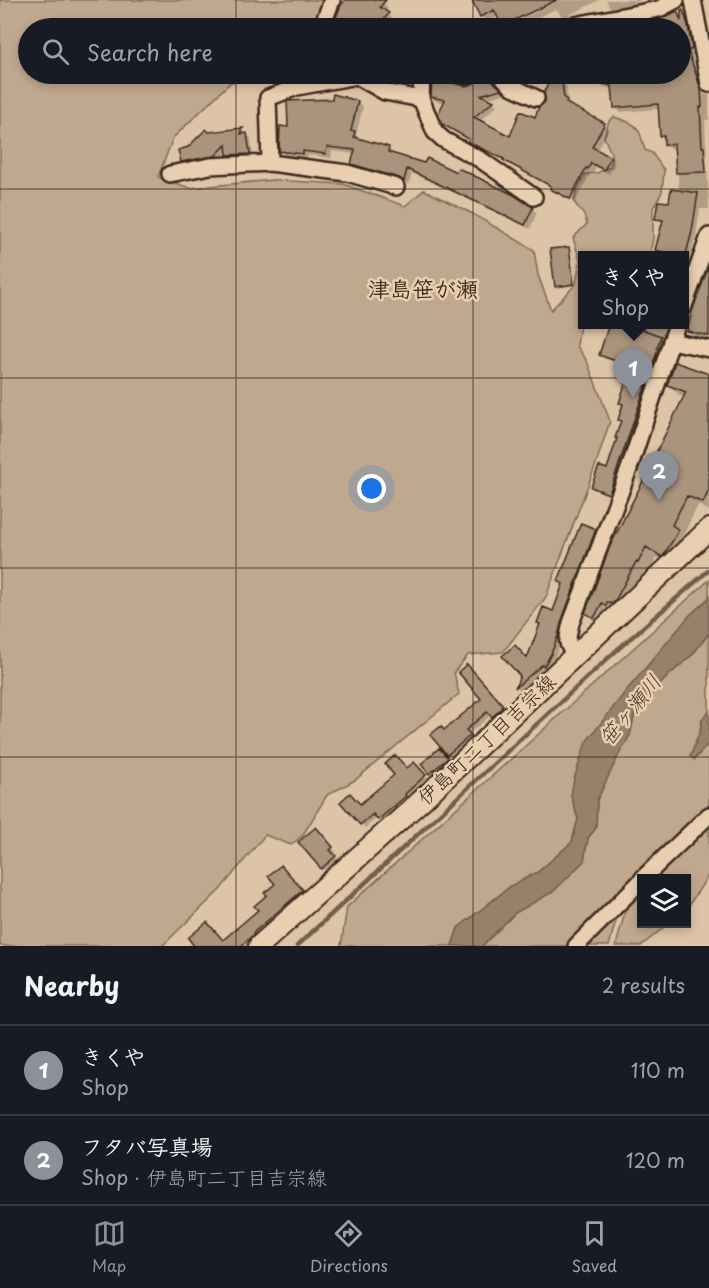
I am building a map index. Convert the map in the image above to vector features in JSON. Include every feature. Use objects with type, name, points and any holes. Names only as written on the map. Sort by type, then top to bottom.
[{"type":"street","points":[[325,18],[332,0]]},
{"type":"street","points":[[612,18],[659,9],[676,0]]},
{"type":"street","points":[[693,0],[709,84]]},
{"type":"street","points":[[270,163],[268,98],[309,84]]},
{"type":"street","points":[[371,84],[385,92],[421,99]]},
{"type":"street","points":[[422,84],[421,99],[435,132],[444,140],[481,160],[534,196]]},
{"type":"street","points":[[509,84],[536,98]]},
{"type":"street","points":[[170,174],[210,166],[270,163],[347,173],[396,187]]},
{"type":"street","points":[[689,292],[709,236]]},
{"type":"street","points":[[575,655],[568,647],[571,622],[629,469],[675,329]]},
{"type":"street","points":[[671,341],[709,349]]},
{"type":"street","name":"伊島町二丁目吉宗線","points":[[259,946],[423,799],[709,529]]},
{"type":"street","points":[[647,874],[709,815]]},
{"type":"street","points":[[576,946],[637,884]]},
{"type":"shaded area","points":[[0,0],[327,0],[321,18],[18,18],[18,84],[229,84],[173,138],[158,177],[190,188],[272,180],[343,184],[405,206],[424,190],[473,214],[534,250],[538,275],[551,310],[576,284],[578,272],[579,329],[577,346],[587,361],[610,421],[596,464],[546,597],[503,652],[468,655],[454,672],[459,694],[355,780],[327,795],[303,835],[291,845],[265,835],[219,891],[162,946],[0,946]]},
{"type":"shaded area","points":[[614,117],[636,127],[645,150],[652,153],[664,170],[662,192],[653,208],[651,251],[578,251],[578,254],[573,238],[587,224],[584,215],[574,202],[577,189],[585,174],[597,173],[610,167],[613,158],[604,137],[609,121]]},
{"type":"shaded area","points":[[709,580],[709,598],[690,615],[574,779],[571,796],[578,819],[572,842],[538,872],[511,886],[458,928],[452,946],[341,946],[347,907]]},
{"type":"shaded area","points":[[709,634],[709,712],[702,719],[695,759],[709,743],[709,811],[644,874],[637,874],[637,881],[570,946],[482,946],[515,913],[554,891],[584,861],[588,838],[596,828],[597,800],[630,735],[635,712],[668,676],[692,655]]},
{"type":"shaded area","points":[[709,822],[709,873],[691,902],[691,874],[653,874]]},
{"type":"shaded area","points":[[637,890],[637,928],[663,928],[641,946],[616,946],[628,900]]},
{"type":"shaded area","points":[[619,909],[609,946],[582,946]]},
{"type":"water","name":"笹ヶ瀬川","points":[[709,598],[709,633],[692,655],[668,676],[635,712],[630,735],[597,800],[596,828],[588,838],[584,861],[554,891],[515,913],[482,946],[452,946],[458,928],[511,886],[538,872],[572,842],[578,819],[571,796],[586,742],[690,615]]},
{"type":"water","points":[[709,712],[709,743],[694,759],[690,757],[702,719]]},
{"type":"building","points":[[345,0],[386,0],[380,7],[389,13],[385,18],[336,18]]},
{"type":"building","points":[[472,0],[557,0],[519,18],[498,18],[494,10],[480,17]]},
{"type":"building","points":[[683,10],[686,18],[681,18]]},
{"type":"building","points":[[677,11],[680,18],[663,18]]},
{"type":"building","points":[[691,60],[701,89],[702,147],[704,147],[706,172],[676,173],[674,144],[664,145],[664,136],[660,136],[658,104],[614,108],[612,86],[604,84],[691,84]]},
{"type":"building","points":[[432,84],[466,86],[496,84],[501,89],[481,95],[494,101],[474,117],[510,136],[520,111],[535,117],[539,107],[545,102],[544,93],[548,84],[562,84],[566,103],[605,123],[592,147],[611,157],[604,170],[591,163],[570,199],[550,189],[551,186],[504,159],[468,142],[469,139],[442,124],[438,114],[445,100],[431,97]]},
{"type":"building","points":[[333,94],[358,101],[351,131],[355,131],[354,137],[389,147],[388,152],[424,163],[427,158],[456,172],[458,168],[514,195],[533,207],[525,225],[407,169],[404,181],[351,164],[355,150],[327,147],[326,154],[279,151],[280,126],[288,127],[287,101],[332,99]]},
{"type":"building","points":[[243,128],[241,134],[247,133],[250,154],[227,155],[226,145],[215,156],[181,162],[178,150],[188,147],[206,129],[209,132]]},
{"type":"building","points":[[671,189],[698,193],[687,251],[655,250],[663,220],[655,219],[658,201],[669,202]]},
{"type":"building","points":[[569,247],[574,284],[555,287],[550,249]]},
{"type":"building","points":[[709,265],[709,336],[687,331]]},
{"type":"building","points":[[607,329],[641,329],[661,336],[609,494],[591,487],[599,466],[607,469],[621,421],[618,420],[623,404],[619,403],[631,366],[599,355]]},
{"type":"building","points":[[675,362],[709,374],[709,490],[703,503],[687,496],[672,525],[679,530],[664,555],[662,557],[646,547],[615,601],[612,604],[607,602],[606,606],[602,603],[594,618],[585,613],[610,546],[686,392],[667,385]]},
{"type":"building","points":[[581,523],[596,529],[551,654],[544,666],[542,665],[515,688],[520,676],[502,656],[515,645],[527,658],[540,624],[537,623],[543,607],[553,611],[563,584],[558,581]]},
{"type":"building","points":[[467,664],[503,705],[492,717],[487,712],[466,730],[471,735],[447,755],[430,735],[441,726],[444,730],[481,699],[458,672]]},
{"type":"building","points":[[439,748],[448,758],[429,774],[421,764]]},
{"type":"building","points":[[395,755],[407,768],[414,762],[426,775],[378,820],[373,814],[360,825],[340,802],[350,793],[360,804],[394,775],[385,764]]},
{"type":"building","points":[[316,827],[333,847],[330,850],[336,856],[321,869],[298,842]]},
{"type":"building","points":[[281,865],[303,890],[241,946],[194,946],[188,938],[207,922],[223,940],[258,910],[254,906],[267,895],[264,893],[275,884],[268,876]]},
{"type":"waterway","points":[[297,946],[618,649],[709,570]]},
{"type":"place","name":"きくや","points":[[633,398]]},
{"type":"place","name":"フタバ写真場","points":[[659,501]]},
{"type":"district","name":"津島笹が瀬","points":[[423,287]]}]
